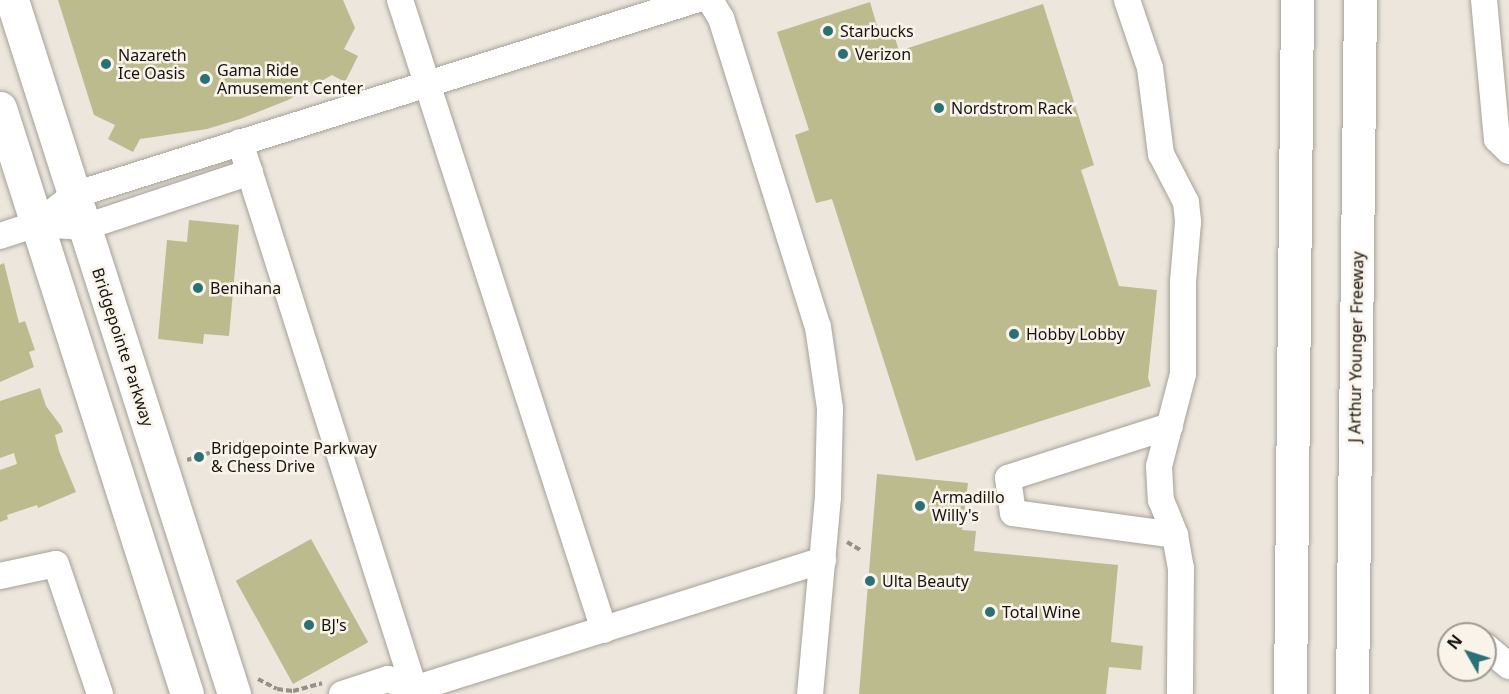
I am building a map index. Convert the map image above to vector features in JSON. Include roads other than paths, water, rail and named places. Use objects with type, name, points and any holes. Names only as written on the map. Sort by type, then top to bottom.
[{"type":"main road","name":"Bridgepointe Parkway","points":[[12,0],[234,694]]},
{"type":"main road","points":[[1290,692],[1297,0]]},
{"type":"main road","name":"J Arthur Younger Freeway","points":[[1352,694],[1360,0]]},
{"type":"main road","points":[[0,108],[187,694]]},
{"type":"lane","points":[[400,0],[604,630]]},
{"type":"lane","points":[[0,236],[37,224],[74,195],[695,0]]},
{"type":"lane","points":[[710,0],[721,18],[818,327],[830,408],[823,560],[810,694]]},
{"type":"lane","points":[[1127,0],[1150,68],[1161,154],[1186,202],[1187,212],[1182,374],[1159,466],[1161,500],[1175,535],[1181,568],[1180,694]]},
{"type":"lane","points":[[1484,0],[1497,139],[1509,152]]},
{"type":"lane","points":[[240,142],[413,692]]},
{"type":"lane","points":[[37,224],[85,227],[250,172]]},
{"type":"lane","points":[[1170,426],[1008,478],[1013,513],[1175,535]]},
{"type":"lane","points":[[342,694],[388,679],[413,692],[823,560]]},
{"type":"lane","points":[[0,576],[56,564],[100,694]]},
{"type":"lane","points":[[1497,656],[1509,666]]},
{"type":"place","name":"Starbucks","points":[[828,31]]},
{"type":"place","name":"Verizon","points":[[843,54]]},
{"type":"place","name":"Nazareth Ice Oasis","points":[[106,64]]},
{"type":"place","name":"Gama Ride Amusement Center","points":[[205,79]]},
{"type":"place","name":"Nordstrom Rack","points":[[939,108]]},
{"type":"place","name":"Benihana","points":[[198,288]]},
{"type":"place","name":"Hobby Lobby","points":[[1014,334]]},
{"type":"place","name":"Bridgepointe Parkway & Chess Drive","points":[[199,457]]},
{"type":"place","name":"Armadillo Willy's","points":[[920,506]]},
{"type":"place","name":"Ulta Beauty","points":[[870,581]]},
{"type":"place","name":"Total Wine","points":[[990,612]]},
{"type":"place","name":"BJ's","points":[[309,625]]}]
